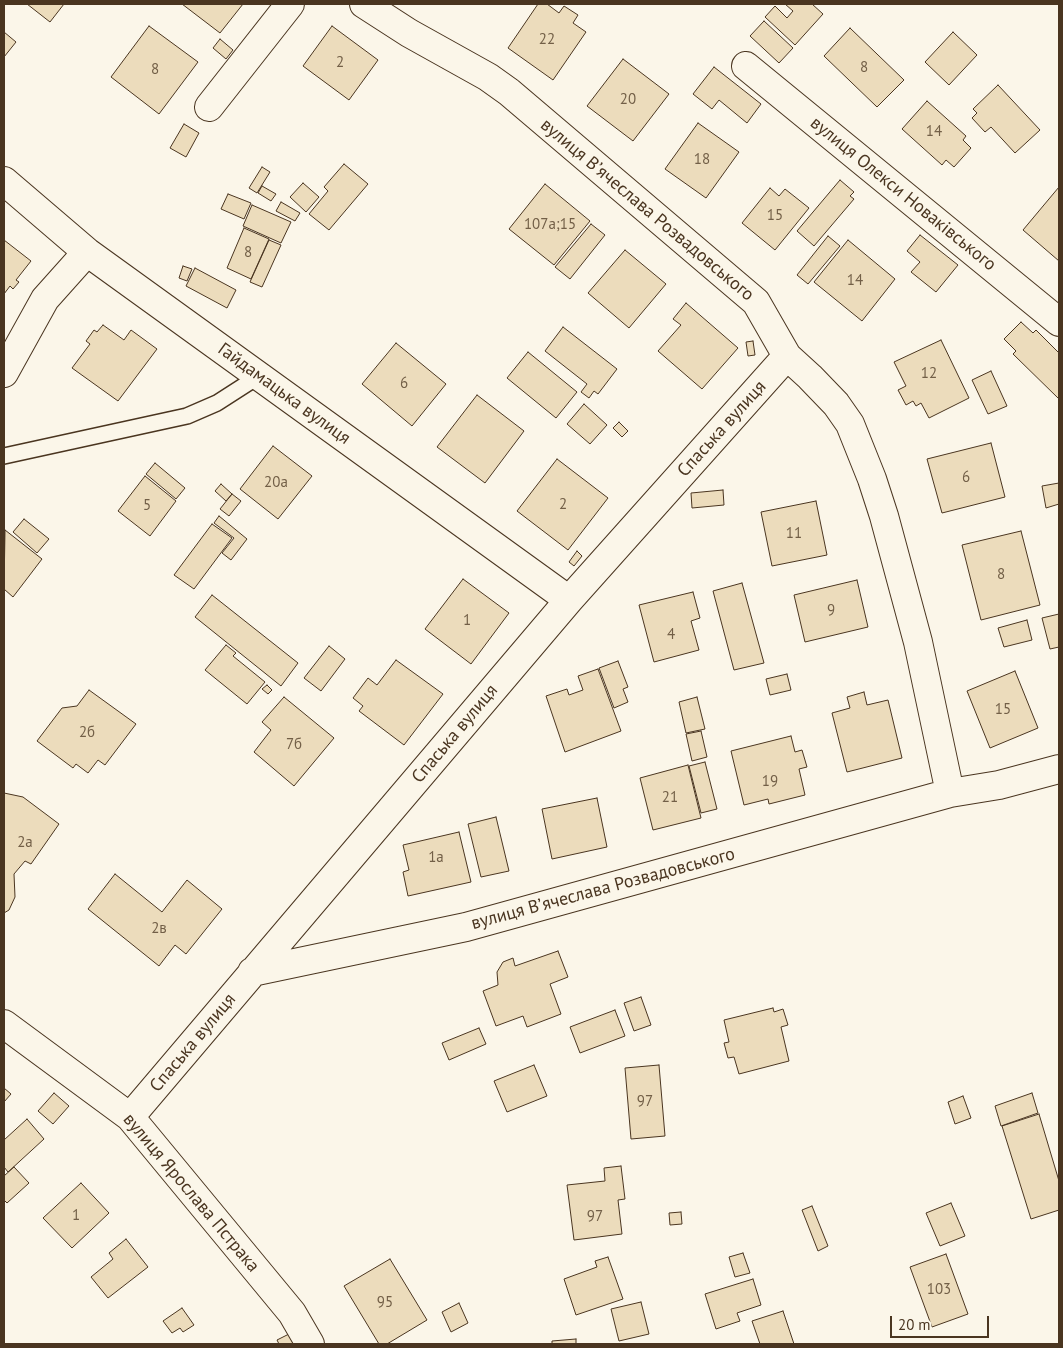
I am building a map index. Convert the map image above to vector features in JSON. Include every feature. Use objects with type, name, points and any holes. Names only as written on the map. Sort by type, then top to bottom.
[{"type":"street","points":[[209,107],[290,4]]},
{"type":"street","name":"вулиця Вʼячеслава Розвадовського","points":[[364,4],[409,33],[488,77],[509,92],[756,302],[787,356],[836,404],[850,424],[872,479],[884,516],[918,642],[950,793]]},
{"type":"street","name":"вулиця Олекси Новаківського","points":[[746,66],[1059,322]]},
{"type":"street","name":"Гайдамацька вулиця","points":[[4,181],[87,252],[569,600]]},
{"type":"street","points":[[4,373],[45,299],[87,252]]},
{"type":"street","name":"Спаська вулиця","points":[[130,1118],[569,600],[787,356]]},
{"type":"street","name":"вулиця Вʼячеслава Розвадовського","points":[[252,972],[466,926],[950,793],[999,785],[1059,769]]},
{"type":"street","name":"вулиця Ярослава Пстрака","points":[[4,1024],[130,1118],[292,1313],[310,1344]]},
{"type":"lane","points":[[4,456],[187,416],[217,403],[258,376]]},
{"type":"building","points":[[27,4],[64,4],[50,22]]},
{"type":"building","points":[[182,4],[243,4],[220,33]]},
{"type":"building","points":[[538,4],[547,4],[559,13],[564,6],[578,15],[573,23],[586,32],[553,80],[508,48]]},
{"type":"building","points":[[785,4],[812,4],[823,14],[795,45],[765,17],[775,6],[787,18],[793,11]]},
{"type":"building","points":[[764,21],[793,48],[779,63],[750,36]]},
{"type":"building","points":[[149,26],[198,62],[159,114],[111,77]]},
{"type":"building","points":[[332,26],[378,60],[349,100],[303,66]]},
{"type":"building","points":[[850,28],[904,80],[877,107],[824,56]]},
{"type":"building","points":[[4,32],[16,42],[4,57]]},
{"type":"building","points":[[953,32],[977,55],[949,85],[925,62]]},
{"type":"building","points":[[220,39],[233,50],[226,59],[213,48]]},
{"type":"building","points":[[623,59],[669,94],[633,141],[587,106]]},
{"type":"building","points":[[714,67],[761,104],[747,123],[719,100],[712,109],[693,94]]},
{"type":"building","points":[[998,85],[1040,130],[1015,153],[991,127],[985,132],[972,118],[977,113],[973,109]]},
{"type":"building","points":[[927,101],[966,136],[963,140],[971,148],[954,167],[946,160],[942,165],[902,129]]},
{"type":"building","points":[[698,123],[739,152],[706,198],[665,169]]},
{"type":"building","points":[[184,124],[199,133],[186,157],[170,148]]},
{"type":"building","points":[[344,164],[368,184],[329,230],[309,214],[328,191],[324,187]]},
{"type":"building","points":[[262,167],[270,172],[257,193],[249,188]]},
{"type":"building","points":[[840,180],[854,192],[850,196],[854,199],[814,246],[797,231]]},
{"type":"building","points":[[303,183],[319,197],[306,212],[290,197]]},
{"type":"building","points":[[545,184],[590,221],[554,265],[509,229]]},
{"type":"building","points":[[262,186],[276,194],[271,201],[258,193]]},
{"type":"building","points":[[1059,187],[1059,261],[1023,230]]},
{"type":"building","points":[[770,188],[779,196],[785,189],[809,208],[775,250],[742,223]]},
{"type":"building","points":[[228,194],[251,203],[244,219],[221,209]]},
{"type":"building","points":[[281,202],[300,213],[295,221],[276,211]]},
{"type":"building","points":[[252,205],[291,222],[281,243],[243,226]]},
{"type":"building","points":[[591,224],[605,235],[570,279],[555,267]]},
{"type":"building","points":[[244,228],[269,239],[251,279],[227,268]]},
{"type":"building","points":[[920,235],[958,265],[936,292],[911,272],[920,262],[907,251]]},
{"type":"building","points":[[828,236],[840,246],[808,284],[797,275]]},
{"type":"building","points":[[4,240],[31,261],[16,280],[19,282],[13,289],[10,286],[4,294]]},
{"type":"building","points":[[269,240],[281,245],[262,287],[250,282]]},
{"type":"building","points":[[848,240],[895,279],[862,321],[814,282]]},
{"type":"building","points":[[625,250],[666,284],[629,328],[588,293]]},
{"type":"building","points":[[183,266],[192,269],[187,281],[179,278]]},
{"type":"building","points":[[195,268],[236,290],[227,308],[186,286]]},
{"type":"building","points":[[686,303],[738,348],[702,389],[658,351],[681,325],[673,319]]},
{"type":"building","points":[[1021,322],[1033,333],[1036,330],[1059,353],[1059,399],[1013,354],[1016,351],[1004,339]]},
{"type":"building","points":[[103,325],[124,340],[131,330],[157,349],[118,401],[72,368],[90,344],[86,341],[94,330],[97,332]]},
{"type":"building","points":[[563,327],[617,369],[598,394],[594,391],[589,398],[581,392],[587,384],[545,351]]},
{"type":"building","points":[[941,340],[969,398],[929,418],[921,403],[916,406],[913,401],[906,405],[898,390],[906,386],[894,362]]},
{"type":"building","points":[[753,341],[755,355],[748,356],[746,342]]},
{"type":"building","points":[[396,343],[446,384],[412,426],[362,384]]},
{"type":"building","points":[[528,352],[577,392],[556,418],[507,378]]},
{"type":"building","points":[[991,371],[1007,406],[988,414],[972,380]]},
{"type":"building","points":[[477,395],[524,431],[485,483],[437,447]]},
{"type":"building","points":[[584,404],[607,425],[590,444],[567,424]]},
{"type":"building","points":[[619,422],[628,431],[622,437],[613,428]]},
{"type":"building","points":[[991,443],[1005,497],[942,513],[927,459]]},
{"type":"building","points":[[273,446],[312,476],[278,519],[240,489]]},
{"type":"building","points":[[557,459],[608,498],[568,550],[517,511]]},
{"type":"building","points":[[155,463],[185,488],[176,499],[146,474]]},
{"type":"building","points":[[145,476],[176,501],[150,536],[118,511]]},
{"type":"building","points":[[1059,483],[1059,504],[1046,508],[1042,486]]},
{"type":"building","points":[[221,484],[232,494],[226,501],[215,491]]},
{"type":"building","points":[[723,490],[724,505],[692,508],[691,493]]},
{"type":"building","points":[[232,494],[241,501],[229,516],[220,509]]},
{"type":"building","points":[[816,501],[827,555],[772,566],[761,512]]},
{"type":"building","points":[[219,516],[247,539],[231,560],[222,553],[234,538],[214,523]]},
{"type":"building","points":[[24,519],[49,539],[37,553],[13,532]]},
{"type":"building","points":[[212,524],[232,538],[194,589],[174,575]]},
{"type":"building","points":[[5,530],[42,559],[13,597],[4,589]]},
{"type":"building","points":[[1021,531],[1040,605],[981,620],[962,545]]},
{"type":"building","points":[[577,551],[582,556],[574,566],[569,562]]},
{"type":"building","points":[[463,579],[509,613],[471,664],[425,629]]},
{"type":"building","points":[[857,580],[868,627],[805,642],[794,595]]},
{"type":"building","points":[[742,583],[764,663],[734,670],[713,591]]},
{"type":"building","points":[[693,592],[700,618],[691,621],[699,650],[654,662],[639,605]]},
{"type":"building","points":[[212,595],[298,663],[281,686],[195,617]]},
{"type":"building","points":[[1059,614],[1059,647],[1050,649],[1042,618]]},
{"type":"building","points":[[1027,620],[1032,640],[1004,647],[998,628]]},
{"type":"building","points":[[226,645],[236,653],[233,656],[265,682],[247,704],[205,670]]},
{"type":"building","points":[[329,646],[345,659],[321,691],[304,678]]},
{"type":"building","points":[[396,660],[443,694],[404,745],[359,711],[363,706],[353,698],[368,678],[377,685]]},
{"type":"building","points":[[618,661],[628,687],[623,689],[628,702],[614,708],[599,668]]},
{"type":"building","points":[[598,669],[621,731],[565,752],[546,696],[567,689],[569,695],[583,690],[578,676]]},
{"type":"building","points":[[1015,671],[1038,728],[990,748],[967,691]]},
{"type":"building","points":[[787,674],[791,690],[770,695],[766,679]]},
{"type":"building","points":[[267,685],[272,690],[268,694],[262,689]]},
{"type":"building","points":[[89,690],[136,724],[105,765],[98,760],[88,773],[76,764],[73,768],[37,741],[62,708],[77,706]]},
{"type":"building","points":[[864,692],[867,705],[888,700],[902,758],[847,772],[832,713],[850,708],[847,697]]},
{"type":"building","points":[[284,697],[334,738],[294,786],[254,752],[271,730],[262,722]]},
{"type":"building","points":[[697,697],[705,729],[686,733],[679,702]]},
{"type":"building","points":[[701,731],[707,757],[692,761],[686,734]]},
{"type":"building","points":[[791,736],[795,752],[802,750],[807,767],[799,769],[805,795],[769,804],[768,799],[744,805],[731,751]]},
{"type":"building","points":[[705,762],[717,809],[701,813],[689,766]]},
{"type":"building","points":[[688,765],[701,818],[653,830],[640,778]]},
{"type":"building","points":[[4,793],[23,797],[59,824],[31,864],[25,861],[14,874],[15,897],[9,910],[4,913]]},
{"type":"building","points":[[597,798],[607,847],[552,859],[542,809]]},
{"type":"building","points":[[496,817],[509,871],[481,877],[468,824]]},
{"type":"building","points":[[459,832],[471,882],[408,896],[403,872],[409,870],[403,845]]},
{"type":"building","points":[[115,874],[162,912],[187,880],[222,909],[186,954],[175,945],[159,966],[88,909]]},
{"type":"building","points":[[558,951],[568,977],[550,984],[561,1014],[527,1027],[523,1016],[496,1026],[483,991],[498,985],[497,972],[503,962],[513,958],[515,966]]},
{"type":"building","points":[[641,997],[651,1025],[634,1031],[624,1003]]},
{"type":"building","points":[[773,1008],[774,1012],[783,1009],[788,1025],[781,1027],[789,1061],[739,1074],[734,1057],[728,1058],[724,1043],[729,1042],[724,1020]]},
{"type":"building","points":[[615,1010],[625,1036],[580,1053],[570,1027]]},
{"type":"building","points":[[479,1028],[486,1044],[449,1060],[442,1043]]},
{"type":"building","points":[[534,1065],[547,1096],[507,1112],[494,1081]]},
{"type":"building","points":[[659,1065],[665,1136],[631,1139],[625,1068]]},
{"type":"building","points":[[4,1088],[11,1094],[4,1102]]},
{"type":"building","points":[[54,1093],[69,1106],[53,1124],[38,1111]]},
{"type":"building","points":[[1032,1093],[1038,1113],[1001,1126],[995,1106]]},
{"type":"building","points":[[963,1096],[971,1118],[955,1124],[948,1102]]},
{"type":"building","points":[[1039,1114],[1059,1181],[1059,1210],[1031,1219],[1002,1126]]},
{"type":"building","points":[[27,1119],[44,1139],[8,1172],[4,1167],[4,1140]]},
{"type":"building","points":[[621,1166],[625,1199],[618,1200],[622,1234],[574,1240],[567,1185],[605,1181],[604,1168]]},
{"type":"building","points":[[14,1167],[29,1183],[7,1203],[4,1200],[4,1176]]},
{"type":"building","points":[[81,1183],[109,1213],[72,1248],[43,1218]]},
{"type":"building","points":[[951,1203],[965,1236],[940,1246],[926,1213]]},
{"type":"building","points":[[812,1206],[828,1246],[818,1251],[802,1210]]},
{"type":"building","points":[[681,1212],[682,1224],[670,1225],[669,1213]]},
{"type":"building","points":[[126,1239],[148,1267],[108,1298],[91,1277],[113,1259],[109,1253]]},
{"type":"building","points":[[743,1253],[750,1273],[735,1277],[729,1257]]},
{"type":"building","points":[[946,1254],[968,1314],[932,1327],[910,1267]]},
{"type":"building","points":[[608,1257],[623,1299],[576,1315],[564,1279],[597,1267],[595,1261]]},
{"type":"building","points":[[390,1259],[427,1320],[387,1344],[379,1344],[344,1286]]},
{"type":"building","points":[[753,1279],[761,1305],[737,1313],[740,1321],[716,1329],[705,1294]]},
{"type":"building","points":[[641,1302],[649,1334],[619,1341],[611,1309]]},
{"type":"building","points":[[459,1303],[468,1323],[451,1332],[442,1312]]},
{"type":"building","points":[[182,1308],[194,1325],[183,1332],[180,1328],[172,1333],[163,1321]]},
{"type":"building","points":[[783,1311],[794,1344],[760,1344],[752,1321]]},
{"type":"building","points":[[289,1334],[294,1344],[279,1344],[277,1340]]},
{"type":"building","points":[[576,1339],[576,1344],[552,1344],[552,1341]]}]
